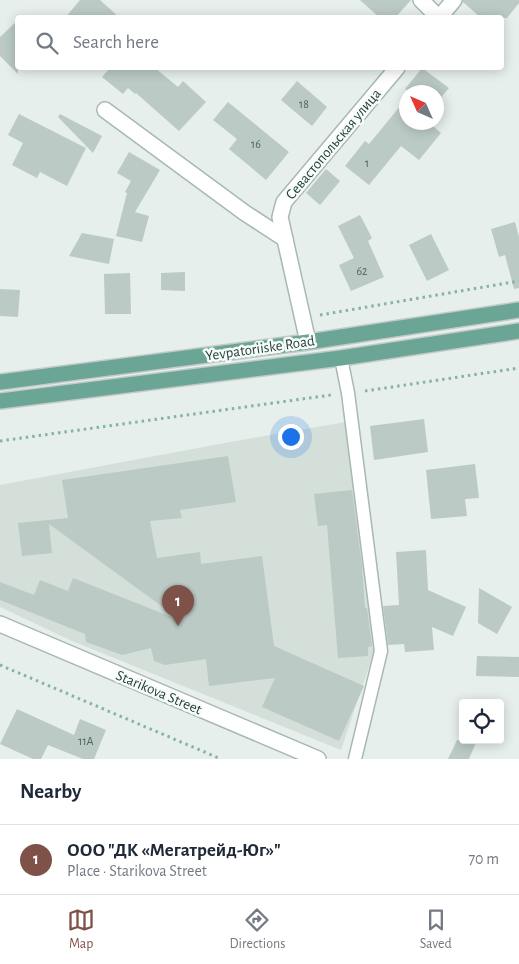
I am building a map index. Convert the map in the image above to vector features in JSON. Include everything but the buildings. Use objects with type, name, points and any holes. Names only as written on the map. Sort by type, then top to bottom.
[{"type":"main road","name":"Yevpatoriiske Road","points":[[0,382],[308,342],[519,310]]},
{"type":"main road","name":"Yevpatoriiske Road","points":[[0,401],[341,358],[519,331]]},
{"type":"street","points":[[422,0],[436,15]]},
{"type":"street","points":[[442,15],[454,0]]},
{"type":"street","name":"Севастопольская улица","points":[[308,342],[280,216],[284,202],[395,70]]},
{"type":"street","points":[[105,110],[245,214],[284,239]]},
{"type":"street","name":"Starikova Street","points":[[0,624],[318,759]]},
{"type":"lane","points":[[341,358],[348,393],[381,651],[355,759]]},
{"type":"path","points":[[303,319],[519,281]]},
{"type":"path","points":[[0,441],[519,368]]},
{"type":"path","points":[[0,665],[221,759]]},
{"type":"shaded area","points":[[346,422],[375,649],[341,750],[72,641],[0,607],[0,485]]},
{"type":"place","name":"ООО \"ДК «Мегатрейд-Юг»\"","points":[[178,626]]}]
